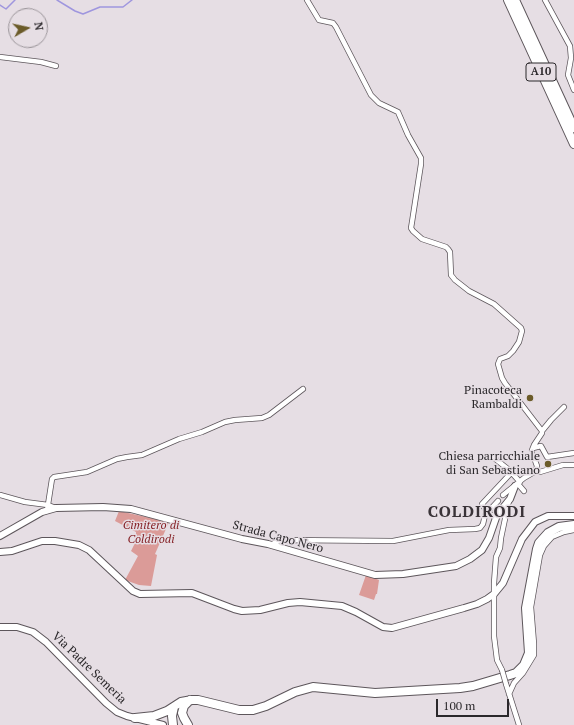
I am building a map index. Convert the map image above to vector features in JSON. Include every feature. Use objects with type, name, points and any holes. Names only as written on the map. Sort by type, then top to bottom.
[{"type":"highway","name":"A10","points":[[508,0],[574,144]]},
{"type":"highway","name":"A10","points":[[515,0],[574,128]]},
{"type":"highway","points":[[135,718],[154,716],[174,707],[181,702],[190,700],[198,700],[239,710],[253,710],[266,706],[295,692],[313,687],[375,692],[445,688],[472,686],[516,673],[524,665],[529,653],[526,608],[539,543],[548,533],[559,527],[574,525]]},
{"type":"highway","points":[[174,725],[182,713],[184,706],[190,700]]},
{"type":"highway","points":[[174,707],[172,716],[174,725]]},
{"type":"highway","points":[[182,713],[188,725]]},
{"type":"main road","name":"Strada Capo Nero","points":[[0,536],[47,508],[131,508],[242,539],[271,545],[375,575],[410,574],[456,566],[470,559],[482,550],[489,538],[496,518],[510,499],[518,484]]},
{"type":"main road","points":[[0,552],[12,551],[42,540],[78,545],[89,550],[129,588],[140,594],[192,593],[242,611],[260,610],[288,603],[300,602],[342,606],[382,627],[392,628],[477,604],[494,594],[503,583],[522,539],[535,522],[548,516],[574,516]]},
{"type":"main road","name":"Via Padre Semeria","points":[[0,627],[23,628],[39,636],[110,707],[122,714],[163,725]]},
{"type":"street","points":[[307,0],[319,20],[333,23],[336,27],[371,96],[379,103],[398,112],[408,135],[421,158],[422,164],[411,228],[413,232],[422,239],[446,247],[450,252],[451,275],[455,280],[469,291],[494,304],[521,328],[522,331],[519,342],[508,356],[500,359],[498,364],[505,383],[542,432]]},
{"type":"street","points":[[545,0],[570,46],[571,58],[568,75],[574,90]]},
{"type":"street","points":[[0,57],[41,62],[56,66]]},
{"type":"street","points":[[0,495],[47,508],[52,479],[54,476],[87,472],[118,460],[146,454],[179,439],[226,422],[262,418],[275,411],[304,388]]},
{"type":"street","points":[[564,407],[542,432],[533,449],[541,446],[547,457],[574,453]]},
{"type":"street","points":[[533,455],[537,466],[536,471]]},
{"type":"street","points":[[494,458],[510,471],[524,491]]},
{"type":"street","points":[[503,495],[536,471],[540,472],[563,465],[574,465]]},
{"type":"street","points":[[496,518],[487,512],[482,504],[510,471]]},
{"type":"street","points":[[510,499],[500,548],[496,558],[494,636],[497,660],[502,670],[519,725]]},
{"type":"street","points":[[271,545],[285,540],[393,541],[449,530],[475,529],[480,528],[487,512],[498,501]]},
{"type":"street","points":[[509,694],[514,683],[523,674],[534,655],[531,607],[540,556],[544,546],[552,537],[574,530]]},
{"type":"green space","name":"Cimitero di Coldirodi","points":[[119,511],[169,522],[155,554],[157,555],[151,586],[139,585],[125,580],[138,556],[131,551],[138,537],[136,536],[136,532],[115,521]]},
{"type":"green space","points":[[366,575],[379,580],[377,594],[374,600],[359,595]]},
{"type":"waterway","points":[[0,5],[6,9],[15,0]]},
{"type":"waterway","points":[[57,0],[83,14],[100,7],[123,7],[132,0]]},
{"type":"place","name":"Pinacoteca Rambaldi","points":[[530,398]]},
{"type":"place","name":"Chiesa parricchiale di San Sebastiano","points":[[548,464]]},
{"type":"district","name":"COLDIRODI","points":[[477,512]]}]
